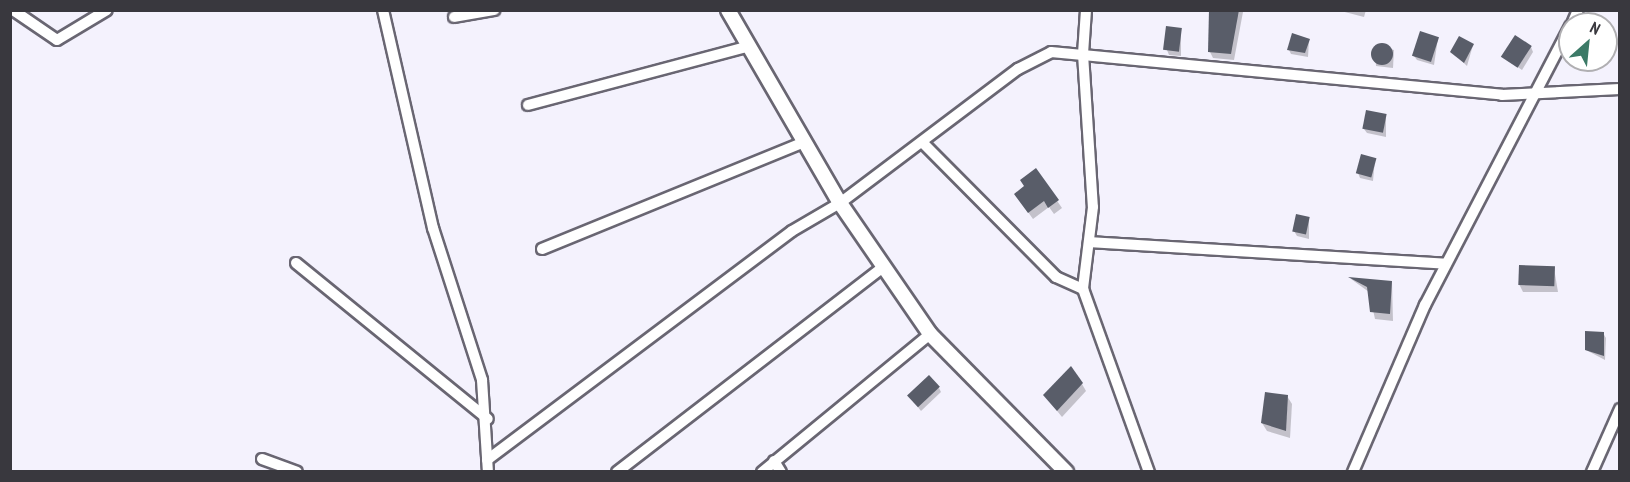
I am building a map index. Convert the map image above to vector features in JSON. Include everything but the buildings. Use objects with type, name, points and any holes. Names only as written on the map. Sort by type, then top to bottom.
[{"type":"street","points":[[13,10],[57,40],[107,10]]},
{"type":"street","points":[[383,10],[433,228],[482,380],[488,418],[488,466]]},
{"type":"street","points":[[454,17],[494,10]]},
{"type":"street","points":[[728,10],[840,203],[930,334],[1066,471]]},
{"type":"street","points":[[1086,10],[1083,54],[1092,152],[1089,242],[1083,289],[1149,471]]},
{"type":"street","points":[[528,105],[749,46]]},
{"type":"street","points":[[488,466],[792,231],[840,203],[1035,59],[1051,52],[1539,95],[1620,89]]},
{"type":"street","points":[[1353,471],[1445,264],[1539,95],[1558,54]]},
{"type":"street","points":[[542,249],[806,141]]},
{"type":"street","points":[[923,142],[1056,277],[1083,289]]},
{"type":"street","points":[[1089,242],[1445,264]]},
{"type":"street","points":[[296,262],[488,418]]},
{"type":"street","points":[[617,471],[883,267]]},
{"type":"street","points":[[762,471],[930,334]]},
{"type":"street","points":[[1592,471],[1620,410]]},
{"type":"street","points":[[262,459],[297,471]]},
{"type":"street","points":[[774,461],[782,471]]}]
